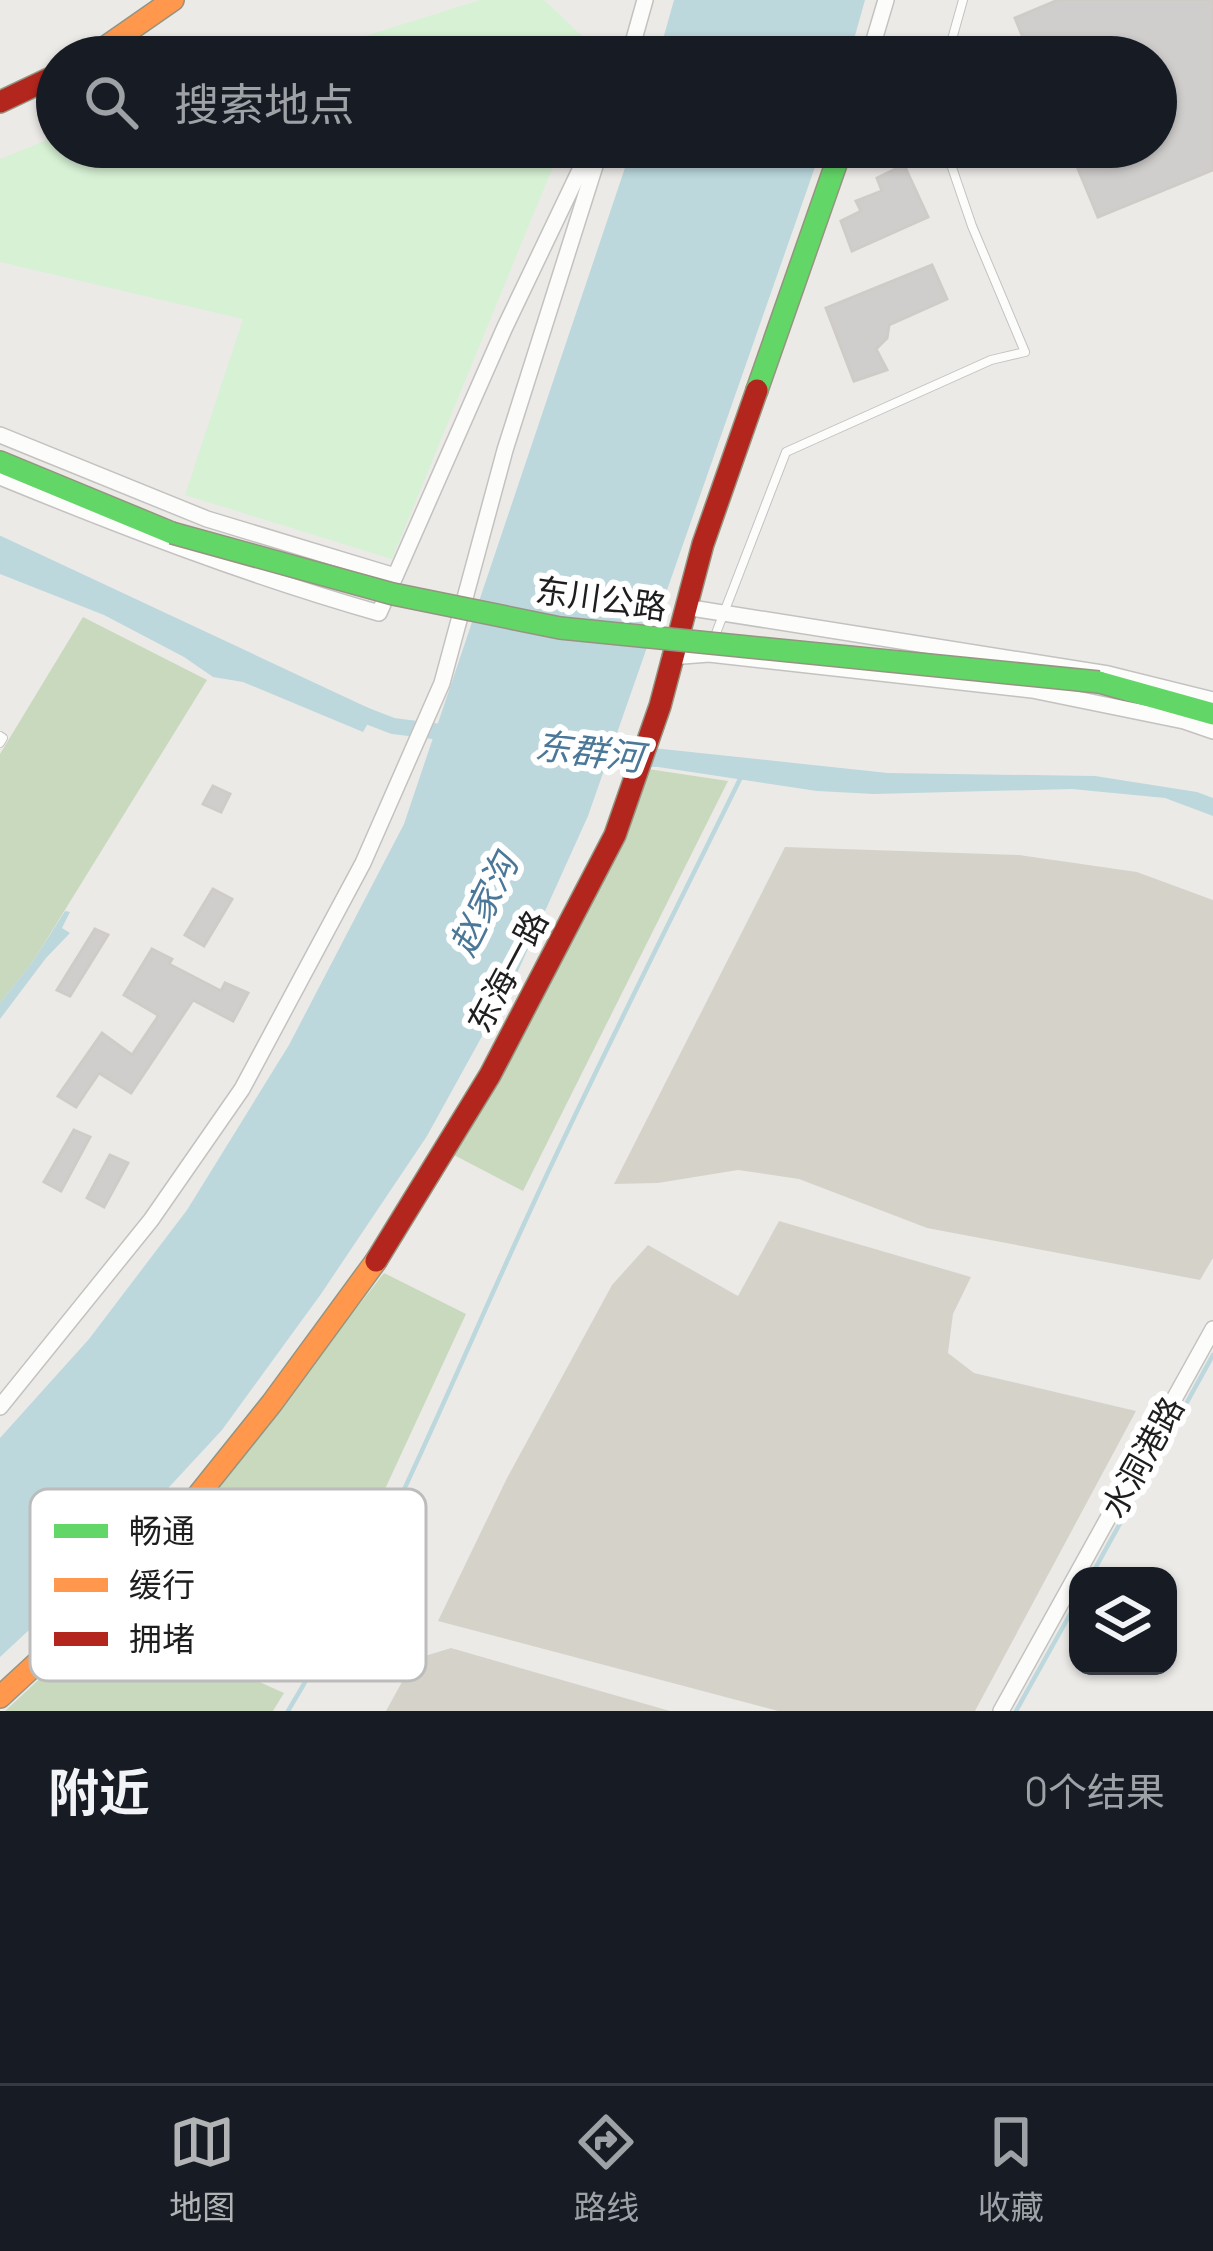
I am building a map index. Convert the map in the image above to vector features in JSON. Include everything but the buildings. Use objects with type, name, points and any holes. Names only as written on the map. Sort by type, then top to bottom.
[{"type":"main road","points":[[121,36],[173,0]]},
{"type":"main road","points":[[0,102],[36,85]]},
{"type":"main road","name":"东海一路","points":[[203,1489],[396,1233],[490,1075],[615,835],[660,706],[703,544],[835,168]]},
{"type":"main road","name":"东川公路","points":[[0,462],[172,533],[369,591],[615,635],[1099,682],[1213,714]]},
{"type":"main road","name":"东海一路","points":[[0,1697],[30,1669]]},
{"type":"street","points":[[635,36],[645,0]]},
{"type":"street","points":[[875,36],[886,0]]},
{"type":"street","points":[[0,477],[149,538],[379,613],[505,326],[581,168]]},
{"type":"street","points":[[0,1407],[151,1220],[242,1089],[336,918],[406,772],[442,683],[505,450],[594,168]]},
{"type":"street","points":[[0,435],[207,519],[395,576]]},
{"type":"street","points":[[685,607],[1108,674],[1213,700]]},
{"type":"street","points":[[670,657],[709,654],[1033,690],[1213,731]]},
{"type":"street","name":"水洞港路","points":[[1001,1711],[1213,1329]]},
{"type":"lane","points":[[953,36],[964,0]]},
{"type":"lane","points":[[709,654],[785,452],[991,360],[1025,352],[952,168]]},
{"type":"shaded area","points":[[785,847],[1019,855],[1137,872],[1213,900],[1213,1258],[1200,1280],[927,1228],[799,1179],[738,1170],[658,1183],[614,1184]]},
{"type":"shaded area","points":[[779,1221],[971,1277],[953,1314],[948,1353],[974,1373],[1136,1411],[975,1711],[778,1711],[438,1621],[507,1478],[612,1285],[648,1245],[738,1296]]},
{"type":"shaded area","points":[[451,1648],[670,1711],[386,1711],[402,1681],[426,1681],[426,1656]]},
{"type":"green space","points":[[480,0],[544,0],[582,36],[365,36]]},
{"type":"green space","points":[[36,144],[36,168],[552,168],[392,559],[185,495],[243,319],[0,262],[0,159]]},
{"type":"green space","points":[[83,617],[207,680],[34,960],[0,1003],[0,754]]},
{"type":"green space","points":[[648,769],[728,781],[523,1191],[452,1154]]},
{"type":"green space","points":[[384,1273],[466,1314],[385,1489],[214,1489]]},
{"type":"green space","points":[[37,1681],[257,1681],[284,1693],[273,1711],[5,1711]]},
{"type":"water","points":[[674,0],[865,0],[855,36],[664,36]]},
{"type":"water","name":"赵家沟","points":[[625,168],[815,168],[588,816],[518,971],[427,1136],[321,1294],[222,1430],[167,1489],[30,1489],[30,1629],[0,1657],[0,1438],[89,1339],[187,1210],[289,1045],[404,824]]},
{"type":"water","points":[[0,536],[375,711],[363,732],[243,682],[213,677],[104,615],[0,574]]},
{"type":"water","points":[[653,748],[888,773],[1095,776],[1197,792],[1213,798],[1213,816],[1165,798],[1072,789],[817,791],[645,765]]},
{"type":"water","points":[[65,911],[70,912],[62,928],[70,933],[0,1019],[0,1003]]},
{"type":"waterway","name":"东群河","points":[[354,711],[393,726],[457,734]]},
{"type":"waterway","name":"东群河","points":[[590,751],[654,759]]},
{"type":"waterway","points":[[403,1489],[555,1156],[741,777]]},
{"type":"waterway","points":[[1096,1567],[1213,1355]]},
{"type":"waterway","points":[[1016,1711],[1069,1616]]},
{"type":"waterway","points":[[288,1711],[306,1681]]},
{"type":"traffic: fast","points":[[757,390],[835,168]]},
{"type":"traffic: fast","points":[[0,462],[172,533]]},
{"type":"traffic: fast","points":[[172,533],[393,594],[560,628],[1099,682]]},
{"type":"traffic: fast","points":[[1099,682],[1213,714]]},
{"type":"traffic: slow","points":[[121,36],[173,0]]},
{"type":"traffic: slow","points":[[203,1489],[376,1261]]},
{"type":"traffic: slow","points":[[0,1697],[30,1669]]},
{"type":"traffic: jam","points":[[0,102],[36,85]]},
{"type":"traffic: jam","points":[[376,1261],[490,1075],[615,835],[660,706],[703,544],[757,390]]}]
